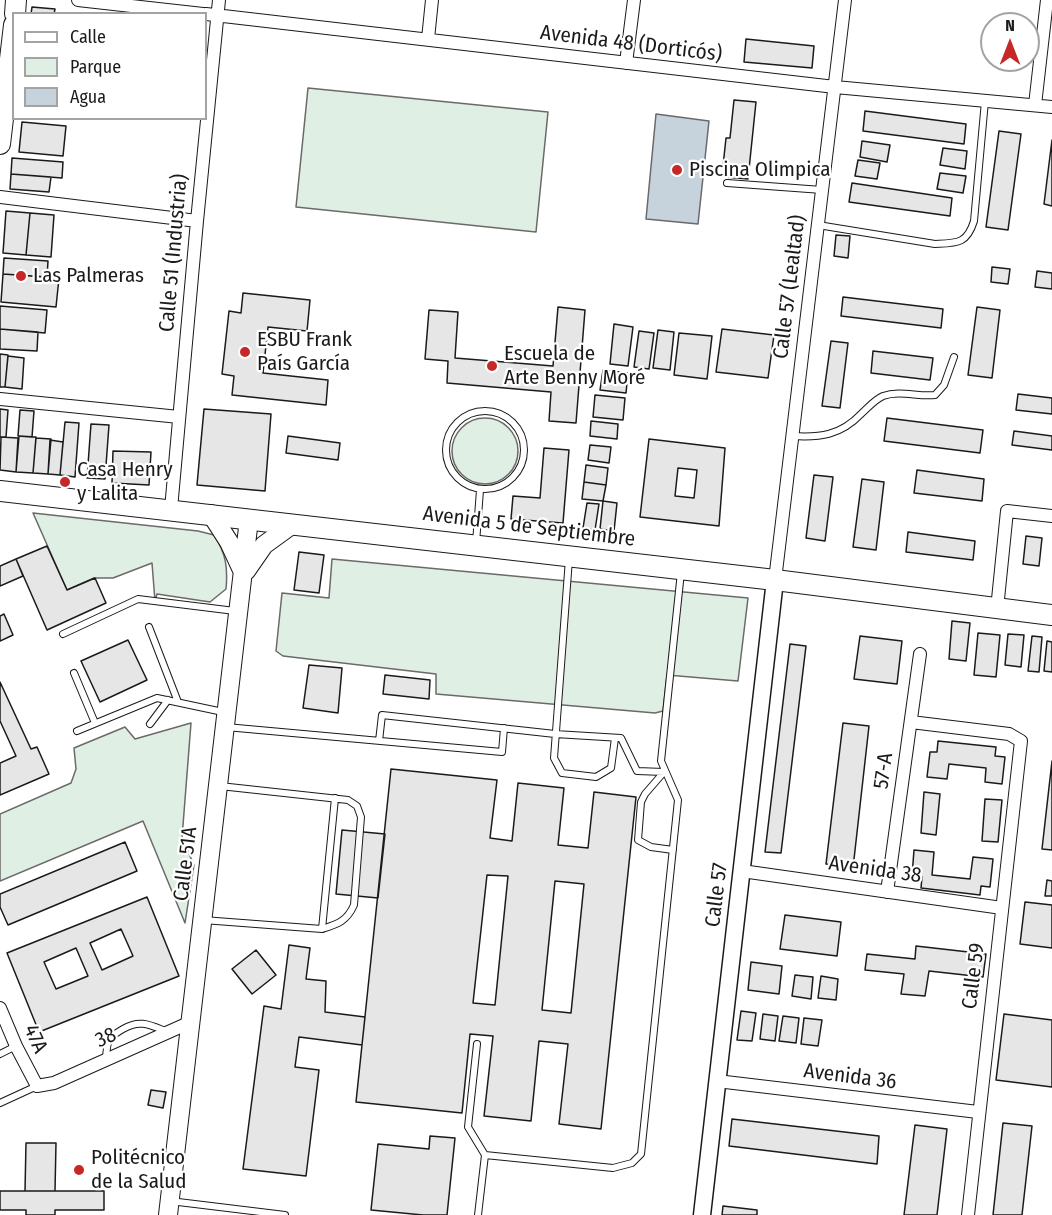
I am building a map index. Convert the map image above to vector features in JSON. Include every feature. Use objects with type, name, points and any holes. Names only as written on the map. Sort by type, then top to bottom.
[{"type":"main road","points":[[0,144],[12,42]]},
{"type":"main road","name":"Avenida 5 de Septiembre","points":[[2,490],[775,580],[1052,615]]},
{"type":"main road","points":[[211,514],[230,542],[243,575]]},
{"type":"main road","name":"Calle 51A","points":[[169,1208],[249,519]]},
{"type":"main road","points":[[243,575],[264,545],[293,524]]},
{"type":"street","name":"Avenida 48 (Dorticós)","points":[[78,0],[189,12]]},
{"type":"street","name":"Calle 51 (Industria)","points":[[207,33],[208,14],[219,0]]},
{"type":"street","points":[[428,39],[432,0]]},
{"type":"street","points":[[626,63],[634,0]]},
{"type":"street","name":"Calle 57 (Lealtad)","points":[[775,580],[845,0]]},
{"type":"street","points":[[1035,105],[1047,0]]},
{"type":"street","name":"Avenida 48 (Dorticós)","points":[[208,14],[835,87],[1052,107]]},
{"type":"street","name":"Calle 51 (Industria)","points":[[171,509],[197,221],[202,120]]},
{"type":"street","points":[[0,197],[197,221]]},
{"type":"street","points":[[0,399],[179,417]]},
{"type":"street","points":[[997,609],[1006,511],[1052,516]]},
{"type":"street","name":"Calle 57","points":[[702,1215],[775,580]]},
{"type":"street","name":"57-A","points":[[887,892],[920,654]]},
{"type":"street","name":"Calle 59","points":[[911,722],[1009,734],[1021,741],[968,1215]]},
{"type":"street","name":"Avenida 38","points":[[742,871],[1002,908]]},
{"type":"street","name":"47A","points":[[0,1008],[16,1046],[37,1086]]},
{"type":"street","name":"38","points":[[37,1086],[54,1083],[191,1022]]},
{"type":"street","name":"Avenida 36","points":[[717,1081],[978,1112]]},
{"type":"lane","points":[[817,224],[935,244],[963,240],[974,221],[985,101]]},
{"type":"lane","points":[[727,183],[822,190]]},
{"type":"lane","points":[[792,436],[811,437],[842,431],[881,397],[900,393],[935,395],[944,385],[954,357]]},
{"type":"lane","points":[[479,411],[492,411],[505,416],[516,425],[522,436],[524,456],[517,475],[507,484],[494,489],[480,490],[458,479],[450,469],[446,457],[446,445],[457,423],[467,415],[479,411]]},
{"type":"lane","points":[[476,546],[480,490]]},
{"type":"lane","points":[[570,556],[554,758],[562,773],[596,777],[611,768],[615,738]]},
{"type":"lane","points":[[485,1155],[613,1168],[632,1163],[641,1154],[678,800],[661,761],[681,569]]},
{"type":"lane","points":[[63,634],[138,599],[239,612]]},
{"type":"lane","points":[[149,627],[178,702]]},
{"type":"lane","points":[[74,673],[95,723]]},
{"type":"lane","points":[[77,731],[157,698],[178,702],[226,720],[379,741],[502,752],[504,728]]},
{"type":"lane","points":[[150,724],[168,700]]},
{"type":"lane","points":[[379,741],[382,715],[555,734],[621,738],[637,771],[664,772]]},
{"type":"lane","points":[[664,772],[641,802],[638,840],[651,847],[673,850]]},
{"type":"lane","points":[[202,920],[322,929],[338,924],[350,915],[354,905],[361,817],[357,806],[348,800],[335,798],[218,785]]},
{"type":"lane","points":[[322,929],[335,798]]},
{"type":"lane","points":[[106,1060],[107,1044],[111,1035],[133,1023],[147,1024],[168,1032]]},
{"type":"lane","points":[[477,1044],[468,1127],[485,1155],[478,1215]]},
{"type":"lane","points":[[0,1054],[16,1046]]},
{"type":"lane","points":[[0,1103],[37,1086]]},
{"type":"lane","points":[[169,1208],[285,1215]]},
{"type":"green space","points":[[308,88],[548,112],[536,232],[296,207]]},
{"type":"green space","points":[[485,418],[498,421],[508,428],[515,438],[518,451],[515,464],[508,474],[498,481],[485,484],[472,481],[462,474],[455,464],[452,451],[455,438],[462,428],[472,421]]},
{"type":"green space","points":[[33,513],[198,531],[214,535],[225,561],[226,589],[210,602],[157,594],[155,601],[152,563],[113,578],[94,578],[67,590]]},
{"type":"green space","points":[[332,559],[748,598],[738,681],[667,675],[663,711],[655,713],[436,694],[436,674],[283,656],[276,651],[282,593],[329,598]]},
{"type":"green space","points":[[191,723],[182,838],[194,865],[185,923],[143,821],[0,881],[0,814],[71,783],[76,769],[74,748],[125,727],[135,739]]},
{"type":"water","name":"Piscina Olimpica","points":[[656,114],[709,121],[698,224],[646,219]]},
{"type":"building","points":[[32,7],[55,9],[54,12],[31,12]]},
{"type":"building","points":[[746,39],[814,46],[812,68],[744,62]]},
{"type":"building","points":[[734,100],[756,102],[748,179],[725,177],[726,167],[723,166],[726,138],[730,138]]},
{"type":"building","points":[[865,111],[966,124],[964,144],[863,131]]},
{"type":"building","points":[[22,122],[66,126],[63,156],[19,152]]},
{"type":"building","points":[[999,131],[1021,134],[1008,230],[986,227]]},
{"type":"building","points":[[1052,140],[1052,206],[1044,204]]},
{"type":"building","points":[[862,141],[890,145],[887,162],[860,157]]},
{"type":"building","points":[[943,148],[967,151],[965,169],[940,165]]},
{"type":"building","points":[[12,158],[63,162],[62,178],[11,174]]},
{"type":"building","points":[[858,160],[880,163],[877,179],[855,176]]},
{"type":"building","points":[[940,173],[966,176],[963,193],[937,189]]},
{"type":"building","points":[[11,174],[51,177],[49,192],[10,189]]},
{"type":"building","points":[[852,183],[952,198],[950,216],[849,202]]},
{"type":"building","points":[[6,211],[30,213],[26,255],[3,253]]},
{"type":"building","points":[[30,213],[54,215],[51,257],[26,255]]},
{"type":"building","points":[[836,235],[850,236],[848,258],[834,256]]},
{"type":"building","points":[[4,258],[48,261],[47,277],[3,274]]},
{"type":"building","points":[[992,267],[1010,269],[1008,284],[991,282]]},
{"type":"building","points":[[1037,271],[1052,273],[1052,289],[1035,287]]},
{"type":"building","points":[[3,274],[59,278],[56,307],[1,302]]},
{"type":"building","name":"ESBU Frank País García","points":[[243,293],[310,300],[307,331],[268,327],[263,373],[328,380],[326,405],[232,395],[234,376],[222,374],[229,311],[241,313]]},
{"type":"building","points":[[843,297],[943,309],[941,328],[841,316]]},
{"type":"building","points":[[0,306],[47,310],[45,333],[0,329]]},
{"type":"building","points":[[558,307],[585,310],[576,423],[549,421],[551,392],[447,383],[448,361],[425,359],[429,310],[458,312],[455,358],[553,366]]},
{"type":"building","points":[[977,307],[1000,310],[992,378],[968,375]]},
{"type":"building","points":[[614,324],[633,327],[628,366],[610,364]]},
{"type":"building","points":[[0,329],[38,332],[37,351],[0,349]]},
{"type":"building","points":[[722,329],[774,335],[768,378],[716,372]]},
{"type":"building","points":[[658,330],[674,332],[670,370],[653,368]]},
{"type":"building","points":[[639,331],[654,333],[649,369],[634,367]]},
{"type":"building","points":[[679,333],[712,336],[707,379],[674,375]]},
{"type":"building","points":[[831,341],[848,343],[840,408],[822,406]]},
{"type":"building","points":[[873,351],[933,358],[930,380],[871,373]]},
{"type":"building","points":[[0,354],[8,355],[5,387],[0,387]]},
{"type":"building","points":[[8,356],[24,358],[22,389],[5,387]]},
{"type":"building","points":[[603,370],[628,373],[626,393],[600,390]]},
{"type":"building","points":[[1018,394],[1052,398],[1052,414],[1016,410]]},
{"type":"building","points":[[595,395],[625,398],[623,420],[593,417]]},
{"type":"building","points":[[0,409],[8,410],[6,437],[0,437]]},
{"type":"building","points":[[204,409],[271,414],[265,491],[197,485]]},
{"type":"building","points":[[20,410],[34,411],[32,437],[18,436]]},
{"type":"building","points":[[887,418],[983,430],[980,453],[884,441]]},
{"type":"building","points":[[591,421],[618,424],[617,439],[590,436]]},
{"type":"building","points":[[65,422],[79,423],[75,477],[60,475]]},
{"type":"building","points":[[91,424],[109,425],[105,479],[87,478]]},
{"type":"building","points":[[1014,431],[1052,436],[1052,450],[1012,445]]},
{"type":"building","points":[[19,436],[36,437],[33,473],[16,472]]},
{"type":"building","points":[[288,436],[340,443],[338,460],[286,453]]},
{"type":"building","points":[[1,437],[18,438],[16,472],[0,470]]},
{"type":"building","points":[[36,438],[51,439],[48,474],[33,473]]},
{"type":"building","points":[[649,439],[725,448],[719,526],[640,517]],"holes":[[[678,468],[697,470],[694,498],[675,496]]]},
{"type":"building","points":[[50,440],[63,442],[60,475],[48,474]]},
{"type":"building","points":[[590,445],[611,447],[609,463],[588,460]]},
{"type":"building","points":[[544,448],[569,450],[563,523],[511,519],[513,496],[540,498]]},
{"type":"building","points":[[113,451],[151,452],[149,485],[112,483]]},
{"type":"building","points":[[586,465],[608,468],[606,485],[584,482]]},
{"type":"building","points":[[917,470],[984,479],[982,501],[914,493]]},
{"type":"building","points":[[814,475],[833,477],[825,541],[806,538]]},
{"type":"building","points":[[862,479],[884,482],[876,550],[853,547]]},
{"type":"building","points":[[584,482],[606,485],[603,501],[582,499]]},
{"type":"building","points":[[603,501],[617,503],[614,531],[600,529]]},
{"type":"building","points":[[587,503],[599,504],[595,530],[583,528]]},
{"type":"building","points":[[908,532],[975,541],[973,560],[906,552]]},
{"type":"building","points":[[1026,536],[1042,538],[1039,566],[1023,564]]},
{"type":"building","points":[[47,546],[67,590],[95,578],[106,603],[47,630],[16,559]]},
{"type":"building","points":[[299,552],[324,555],[319,593],[294,590]]},
{"type":"building","points":[[16,559],[23,576],[0,586],[0,566]]},
{"type":"building","points":[[4,614],[13,635],[0,641],[0,616]]},
{"type":"building","points":[[952,621],[970,623],[966,661],[949,659]]},
{"type":"building","points":[[978,633],[1000,635],[996,677],[974,675]]},
{"type":"building","points":[[1008,634],[1024,635],[1021,667],[1005,665]]},
{"type":"building","points":[[860,636],[902,641],[897,684],[854,679]]},
{"type":"building","points":[[1032,636],[1042,637],[1039,672],[1028,671]]},
{"type":"building","points":[[128,640],[147,680],[100,702],[81,661]]},
{"type":"building","points":[[1047,641],[1052,642],[1052,672],[1044,671]]},
{"type":"building","points":[[790,644],[806,646],[781,853],[765,852]]},
{"type":"building","points":[[309,665],[342,668],[338,713],[303,708]]},
{"type":"building","points":[[385,675],[430,680],[429,699],[383,694]]},
{"type":"building","points":[[0,682],[31,749],[37,747],[49,774],[0,795],[0,763],[16,756],[0,721]]},
{"type":"building","points":[[843,723],[869,726],[853,868],[826,864]]},
{"type":"building","points":[[938,741],[996,747],[995,756],[1005,757],[1002,784],[985,782],[986,768],[949,764],[947,779],[927,777],[930,752],[937,752]]},
{"type":"building","points":[[1052,761],[1052,850],[1042,849]]},
{"type":"building","points":[[391,769],[497,780],[490,838],[512,841],[518,783],[564,788],[558,845],[588,848],[594,792],[636,797],[601,1129],[559,1124],[568,1044],[539,1041],[531,1121],[484,1116],[493,1036],[470,1034],[462,1113],[356,1102]],"holes":[[[487,875],[508,876],[495,1005],[473,1003]],[[555,881],[584,884],[571,1013],[542,1010]]]},
{"type":"building","points":[[924,792],[940,794],[936,835],[921,833]]},
{"type":"building","points":[[985,799],[1002,800],[998,842],[982,841]]},
{"type":"building","points":[[342,830],[385,834],[378,898],[336,894]]},
{"type":"building","points":[[125,842],[137,871],[8,925],[0,907],[0,894]]},
{"type":"building","points":[[914,850],[934,852],[932,875],[970,879],[973,857],[993,859],[990,887],[981,886],[980,895],[921,888],[922,877],[912,876]]},
{"type":"building","points":[[1047,880],[1052,881],[1052,896],[1045,896]]},
{"type":"building","points":[[147,897],[179,976],[39,1032],[7,953]],"holes":[[[121,929],[133,956],[102,970],[90,943]],[[76,948],[88,976],[56,989],[44,962]]]},
{"type":"building","points":[[1025,902],[1052,905],[1052,948],[1020,944]]},
{"type":"building","points":[[785,915],[841,922],[837,956],[780,949]]},
{"type":"building","points":[[289,945],[310,948],[306,979],[326,981],[325,1012],[365,1017],[362,1045],[299,1037],[295,1067],[319,1070],[306,1176],[243,1169],[264,1006],[281,1009]]},
{"type":"building","points":[[916,946],[986,954],[983,977],[929,971],[925,996],[901,994],[904,974],[865,970],[867,954],[915,959]]},
{"type":"building","points":[[256,950],[276,975],[252,994],[232,969]]},
{"type":"building","points":[[751,962],[782,966],[779,994],[748,990]]},
{"type":"building","points":[[795,975],[813,977],[811,999],[792,996]]},
{"type":"building","points":[[821,976],[838,979],[836,1000],[818,998]]},
{"type":"building","points":[[741,1011],[756,1013],[752,1041],[737,1040]]},
{"type":"building","points":[[763,1014],[778,1016],[775,1041],[760,1039]]},
{"type":"building","points":[[1004,1014],[1052,1020],[1052,1087],[996,1080]]},
{"type":"building","points":[[783,1016],[799,1018],[796,1043],[779,1041]]},
{"type":"building","points":[[804,1018],[822,1020],[818,1046],[801,1044]]},
{"type":"building","points":[[151,1090],[166,1092],[163,1108],[148,1105]]},
{"type":"building","points":[[732,1119],[879,1136],[877,1164],[729,1146]]},
{"type":"building","points":[[1003,1123],[1032,1126],[1022,1215],[993,1215]]},
{"type":"building","points":[[915,1125],[947,1129],[937,1215],[904,1215]]},
{"type":"building","points":[[430,1136],[455,1138],[447,1215],[371,1210],[378,1144],[429,1149]]},
{"type":"building","points":[[26,1143],[56,1143],[55,1191],[25,1191]]},
{"type":"building","points":[[0,1191],[104,1191],[104,1210],[55,1210],[55,1215],[26,1215],[26,1210],[0,1210]]},
{"type":"building","points":[[723,1206],[757,1210],[757,1215],[722,1215]]},
{"type":"place","name":"Piscina Olimpica","points":[[677,170]]},
{"type":"place","name":"Las Palmeras","points":[[21,276]]},
{"type":"place","name":"ESBU Frank País García","points":[[245,352]]},
{"type":"place","name":"Escuela de Arte Benny Moré","points":[[492,366]]},
{"type":"place","name":"Casa Henry y Lalita","points":[[65,482]]},
{"type":"place","name":"Politécnico de la Salud","points":[[79,1170]]}]
